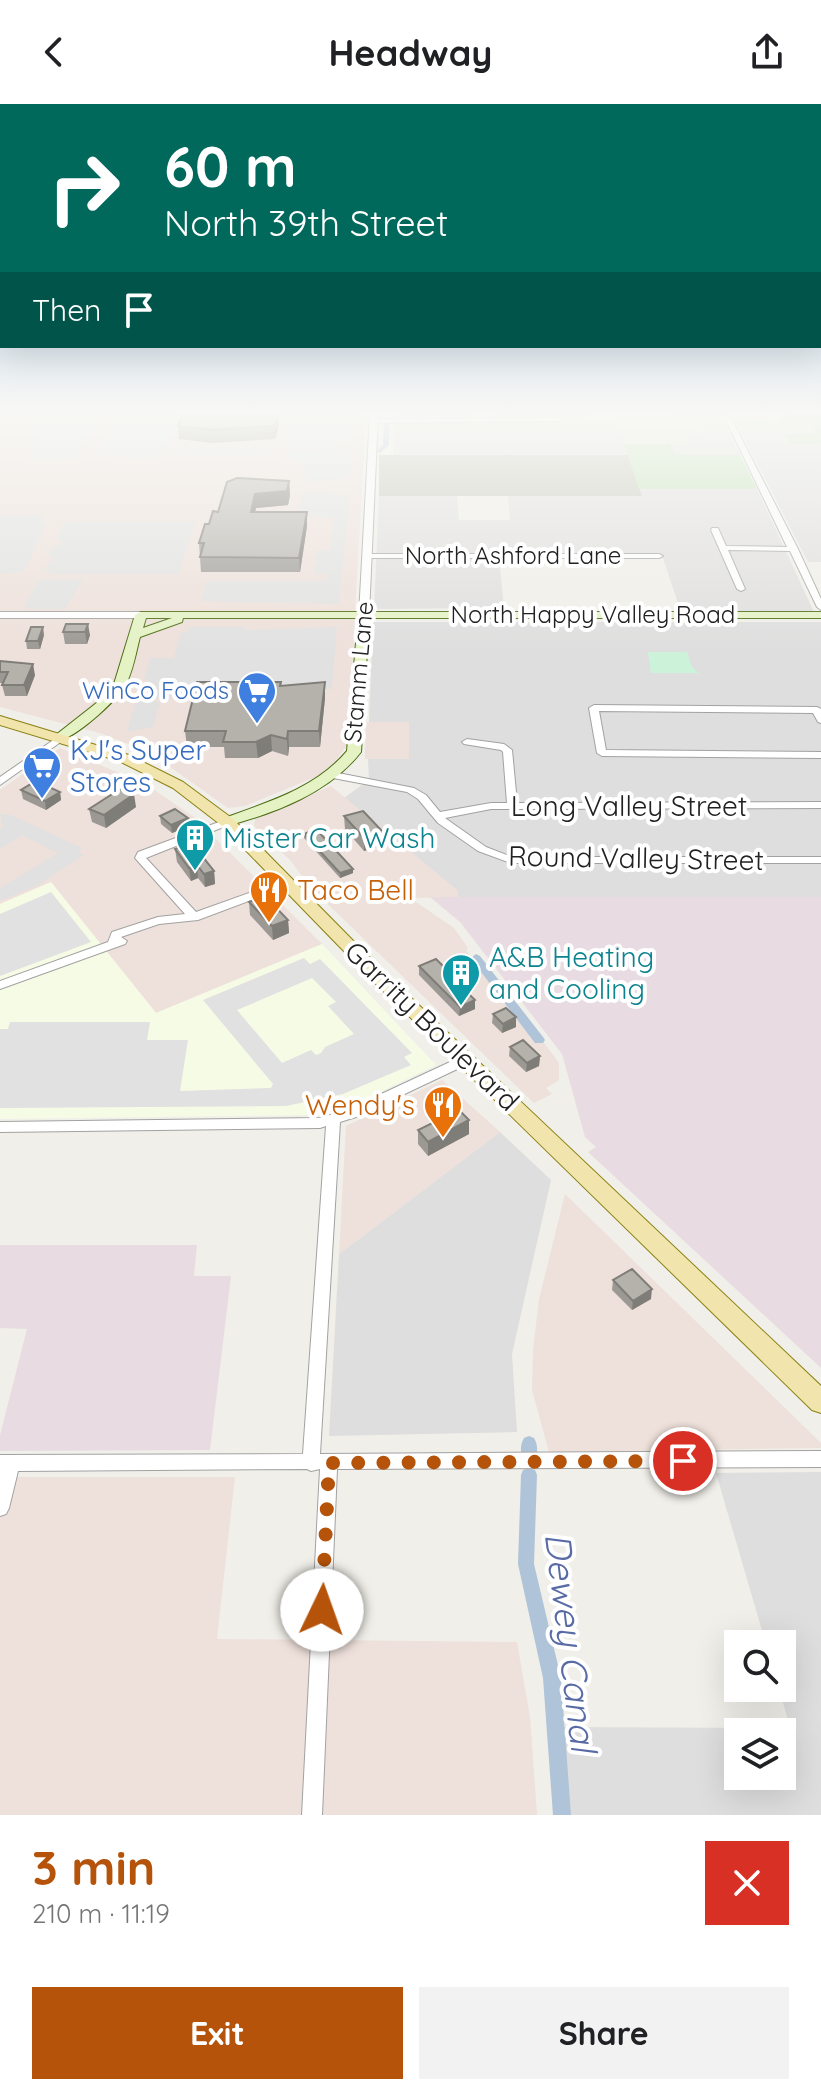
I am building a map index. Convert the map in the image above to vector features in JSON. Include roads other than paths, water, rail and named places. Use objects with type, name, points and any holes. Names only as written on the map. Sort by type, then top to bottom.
[{"type":"main road","name":"North Happy Valley Road","points":[[141,615],[184,619],[348,619],[364,615]]},
{"type":"main road","name":"North Happy Valley Road","points":[[141,615],[821,615]]},
{"type":"main road","points":[[62,737],[120,685],[141,615]]},
{"type":"main road","name":"Stamm Lane","points":[[227,822],[318,785],[333,775],[354,752],[364,615]]},
{"type":"main road","points":[[135,635],[157,625],[184,619]]},
{"type":"main road","name":"Garrity Boulevard","points":[[0,720],[103,749],[151,770],[178,785],[227,822],[465,1060],[821,1402]]},
{"type":"street","name":"Stamm Lane","points":[[364,615],[371,494]]},
{"type":"street","points":[[766,494],[821,607]]},
{"type":"street","points":[[715,530],[741,589]]},
{"type":"street","points":[[723,548],[794,549]]},
{"type":"street","name":"North Ashford Lane","points":[[368,556],[659,556]]},
{"type":"street","name":"North Happy Valley Road","points":[[0,615],[141,615]]},
{"type":"street","points":[[819,715],[594,708],[602,753],[821,755]]},
{"type":"street","points":[[0,782],[62,737]]},
{"type":"street","points":[[467,742],[504,747],[508,752],[512,806]]},
{"type":"street","name":"Round Valley Street","points":[[333,775],[410,790],[482,849],[511,860],[821,860]]},
{"type":"street","name":"Long Valley Street","points":[[438,816],[456,810],[512,806],[821,805]]},
{"type":"street","name":"Stamm Lane","points":[[194,917],[140,858],[142,854],[227,822]]},
{"type":"street","points":[[0,985],[113,941],[164,926],[168,921],[194,917],[287,883]]},
{"type":"street","points":[[0,1127],[333,1121],[465,1060]]},
{"type":"street","points":[[312,1815],[320,1463],[333,1121]]},
{"type":"street","points":[[0,1508],[6,1463],[821,1459]]},
{"type":"waterway","name":"Dewey Canal","points":[[476,958],[539,1040]]},
{"type":"waterway","name":"Dewey Canal","points":[[529,1443],[529,1454]]},
{"type":"waterway","name":"Dewey Canal","points":[[529,1475],[526,1564],[552,1678],[562,1815]]},
{"type":"place","name":"WinCo Foods","points":[[257,725]]},
{"type":"place","name":"KJ's Super Stores","points":[[42,800]]},
{"type":"place","name":"Mister Car Wash","points":[[195,872]]},
{"type":"place","name":"Taco Bell","points":[[269,924]]},
{"type":"place","name":"A&B Heating and Cooling","points":[[461,1007]]},
{"type":"place","name":"Wendy's","points":[[443,1139]]}]
